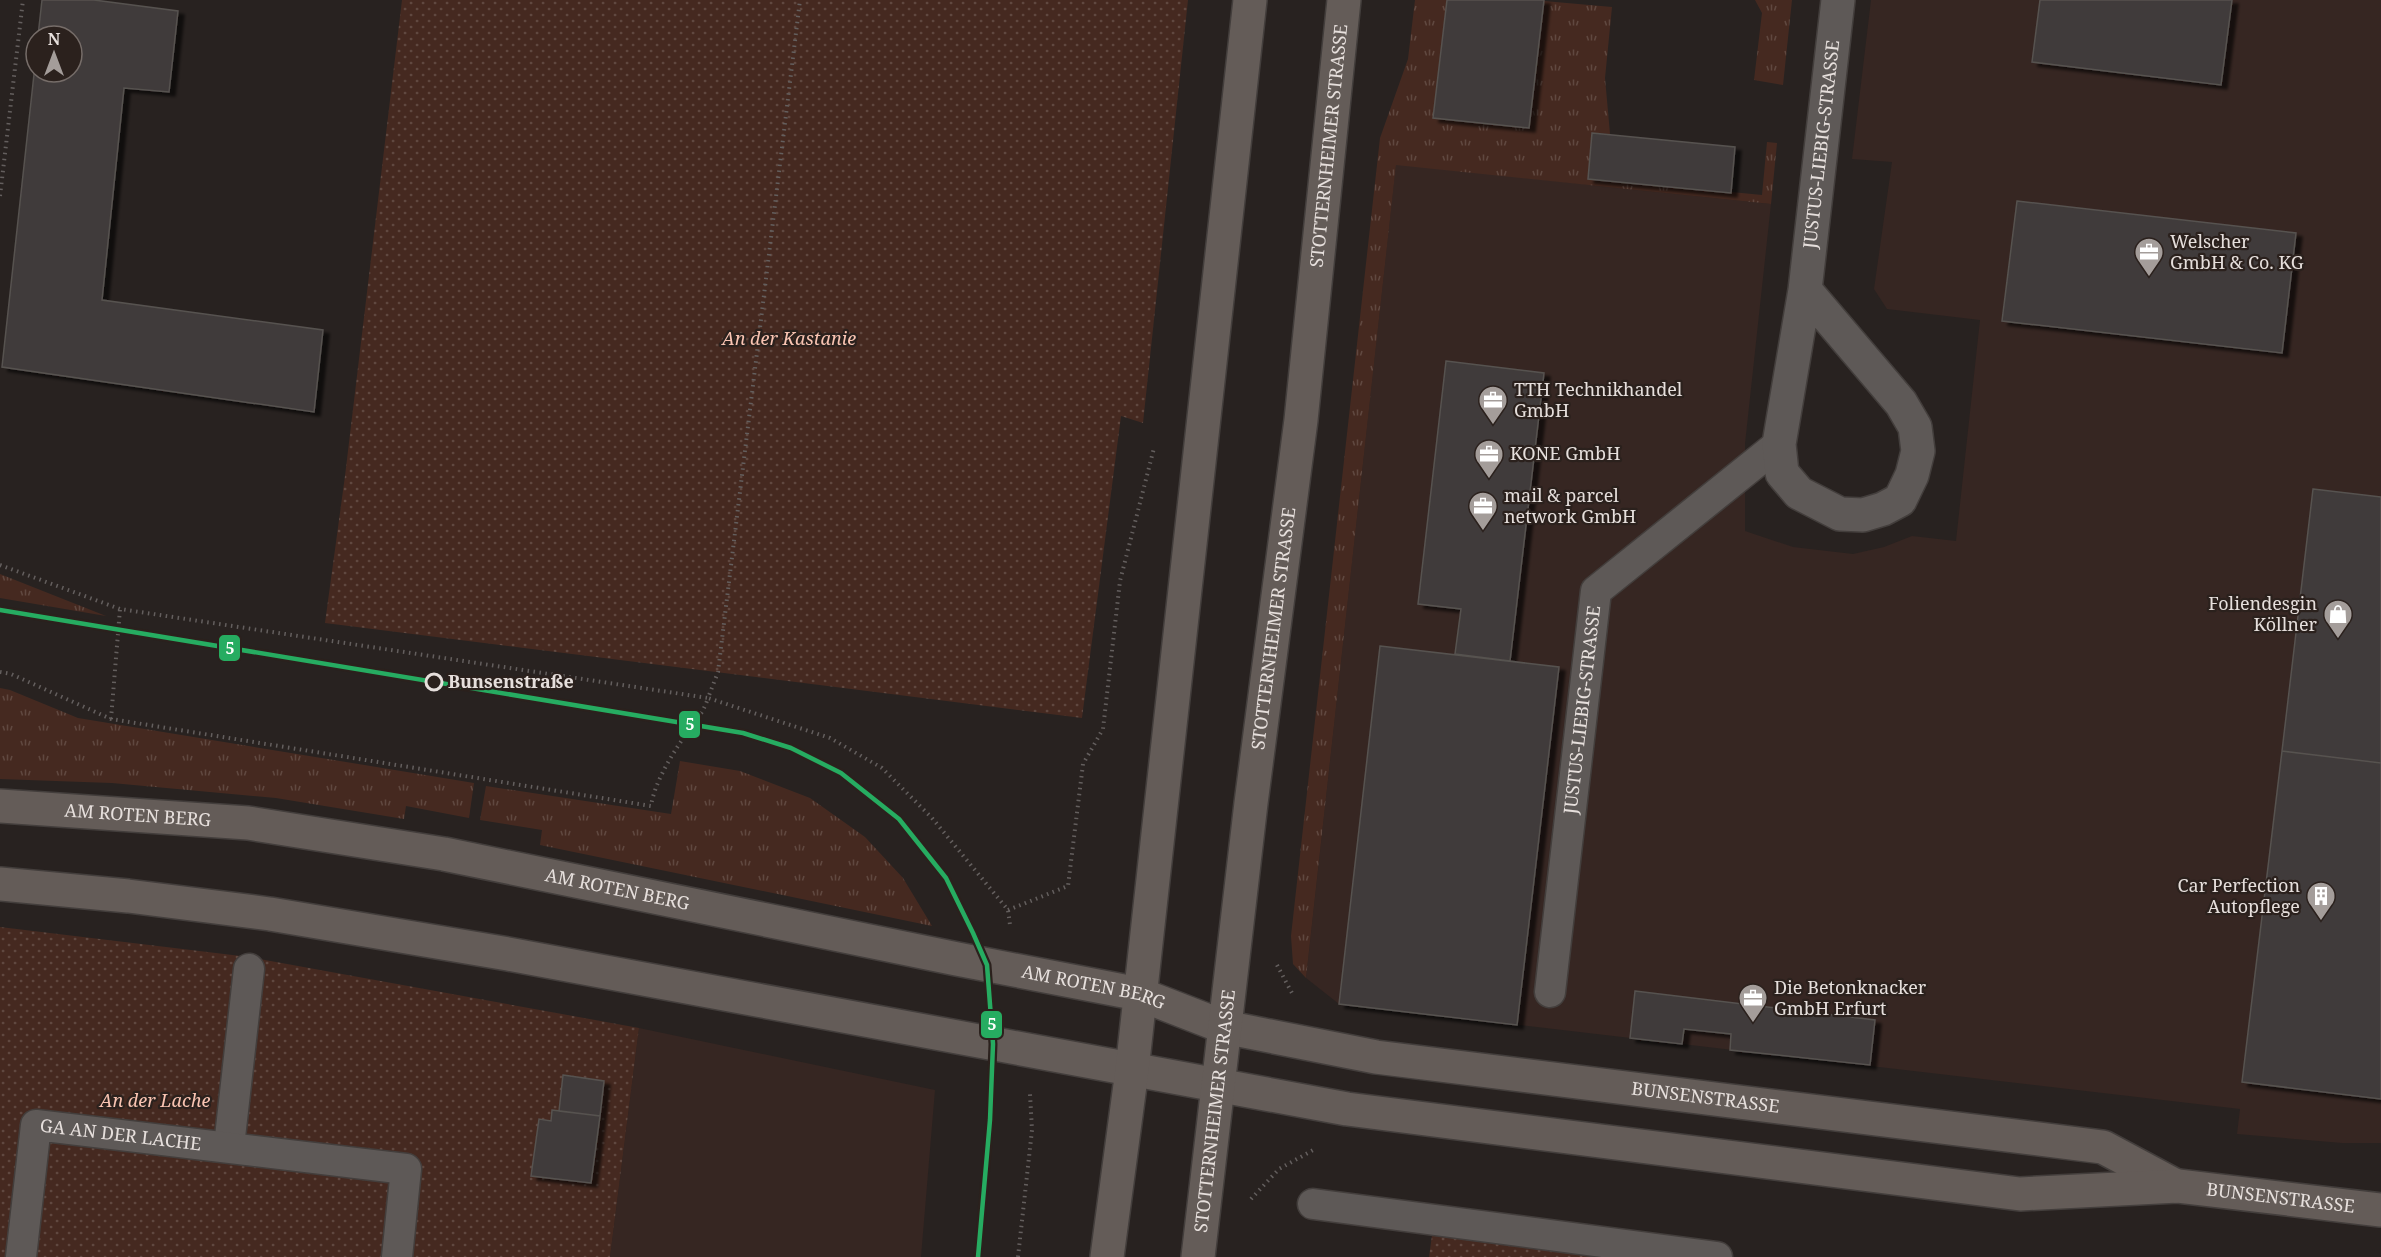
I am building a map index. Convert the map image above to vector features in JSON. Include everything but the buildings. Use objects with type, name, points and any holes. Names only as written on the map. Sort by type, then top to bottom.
[{"type":"main road","points":[[1107,1257],[1132,1070],[1250,0]]},
{"type":"main road","name":"STOTTERNHEIMER STRASSE","points":[[1198,1257],[1224,1027],[1301,420],[1344,0]]},
{"type":"main road","name":"AM ROTEN BERG","points":[[0,806],[248,824],[444,854],[957,960],[1139,994],[1224,1027]]},
{"type":"main road","points":[[0,884],[128,896],[270,914],[520,956],[1218,1086]]},
{"type":"main road","name":"BUNSENSTRASSE","points":[[1224,1027],[1376,1057],[2103,1147],[2178,1186]]},
{"type":"main road","name":"BUNSENSTRASSE","points":[[1218,1086],[1347,1109],[2020,1194],[2178,1186],[2381,1210]]},
{"type":"street","name":"JUSTUS-LIEBIG-STRASSE","points":[[1806,290],[1901,403],[1915,427],[1918,451],[1912,475],[1900,500],[1883,509],[1863,515],[1840,514],[1799,493],[1782,473],[1779,444],[1806,290],[1838,0]]},
{"type":"lane","name":"JUSTUS-LIEBIG-STRASSE","points":[[1550,992],[1596,591],[1779,444]]},
{"type":"lane","name":"GA AN DER LACHE","points":[[229,1146],[249,969]]},
{"type":"lane","name":"GA AN DER LACHE","points":[[21,1257],[36,1125],[229,1146],[406,1169],[397,1257]]},
{"type":"lane","points":[[1313,1204],[1717,1257]]},
{"type":"path","points":[[0,196],[23,0]]},
{"type":"path","points":[[0,672],[11,674],[111,719],[651,806],[653,794],[678,747],[704,712],[718,672],[800,0]]},
{"type":"path","points":[[0,565],[120,609],[708,698],[830,738],[882,768],[932,818],[1008,910],[1068,886],[1083,764],[1103,729],[1120,581],[1155,446]]},
{"type":"path","points":[[111,719],[120,609]]},
{"type":"path","points":[[1018,1257],[1032,1130]]},
{"type":"path","points":[[1250,1207],[1252,1196],[1279,1169]]},
{"type":"shaded area","points":[[1871,0],[2381,0],[2381,1143],[2342,1143],[2237,1134],[2240,1109],[1339,1004],[1306,978],[1396,164],[1771,204],[1745,444],[1745,531],[1793,547],[1853,554],[1884,547],[1912,536],[1956,541],[1980,320],[1887,309],[1874,289],[1892,162],[1852,159]]},
{"type":"shaded area","points":[[639,1028],[935,1090],[921,1257],[610,1257]]},
{"type":"green space","name":"An der Kastanie","points":[[402,0],[1188,0],[1143,423],[1121,416],[1082,718],[325,623],[345,476]]},
{"type":"green space","points":[[1415,0],[1447,0],[1434,118],[1528,128],[1544,1],[1612,7],[1605,78],[1610,134],[1592,133],[1588,178],[1762,195],[1767,142],[1777,143],[1771,204],[1396,165],[1306,978],[1293,964],[1291,936],[1380,138],[1408,59]]},
{"type":"green space","points":[[1755,0],[1792,0],[1783,85],[1754,80],[1762,13]]},
{"type":"green space","points":[[0,574],[106,616],[0,598]]},
{"type":"green space","points":[[0,688],[78,718],[474,783],[469,818],[406,806],[404,819],[276,798],[112,783],[0,779]]},
{"type":"green space","points":[[680,761],[740,771],[810,798],[865,837],[903,878],[932,926],[540,845],[542,830],[480,820],[486,786],[671,814]]},
{"type":"green space","name":"An der Lache","points":[[0,927],[249,957],[639,1028],[610,1257],[0,1257]]},
{"type":"green space","points":[[1434,1221],[1717,1257],[1429,1257]]},
{"type":"transit line","name":"5","points":[[0,610],[743,733],[791,748],[841,773],[899,819],[946,878],[987,965],[993,1044],[990,1120],[978,1257]]},
{"type":"place","name":"Welscher GmbH & Co. KG","points":[[2149,278]]},
{"type":"place","name":"TTH Technikhandel GmbH","points":[[1493,426]]},
{"type":"place","name":"KONE GmbH","points":[[1489,480]]},
{"type":"place","name":"mail & parcel network GmbH","points":[[1483,532]]},
{"type":"place","name":"Foliendesgin Köllner","points":[[2338,640]]},
{"type":"place","name":"Bunsenstraße","points":[[434,682]]},
{"type":"place","name":"Car Perfection Autopflege","points":[[2321,922]]},
{"type":"place","name":"Die Betonknacker GmbH Erfurt","points":[[1753,1024]]}]
